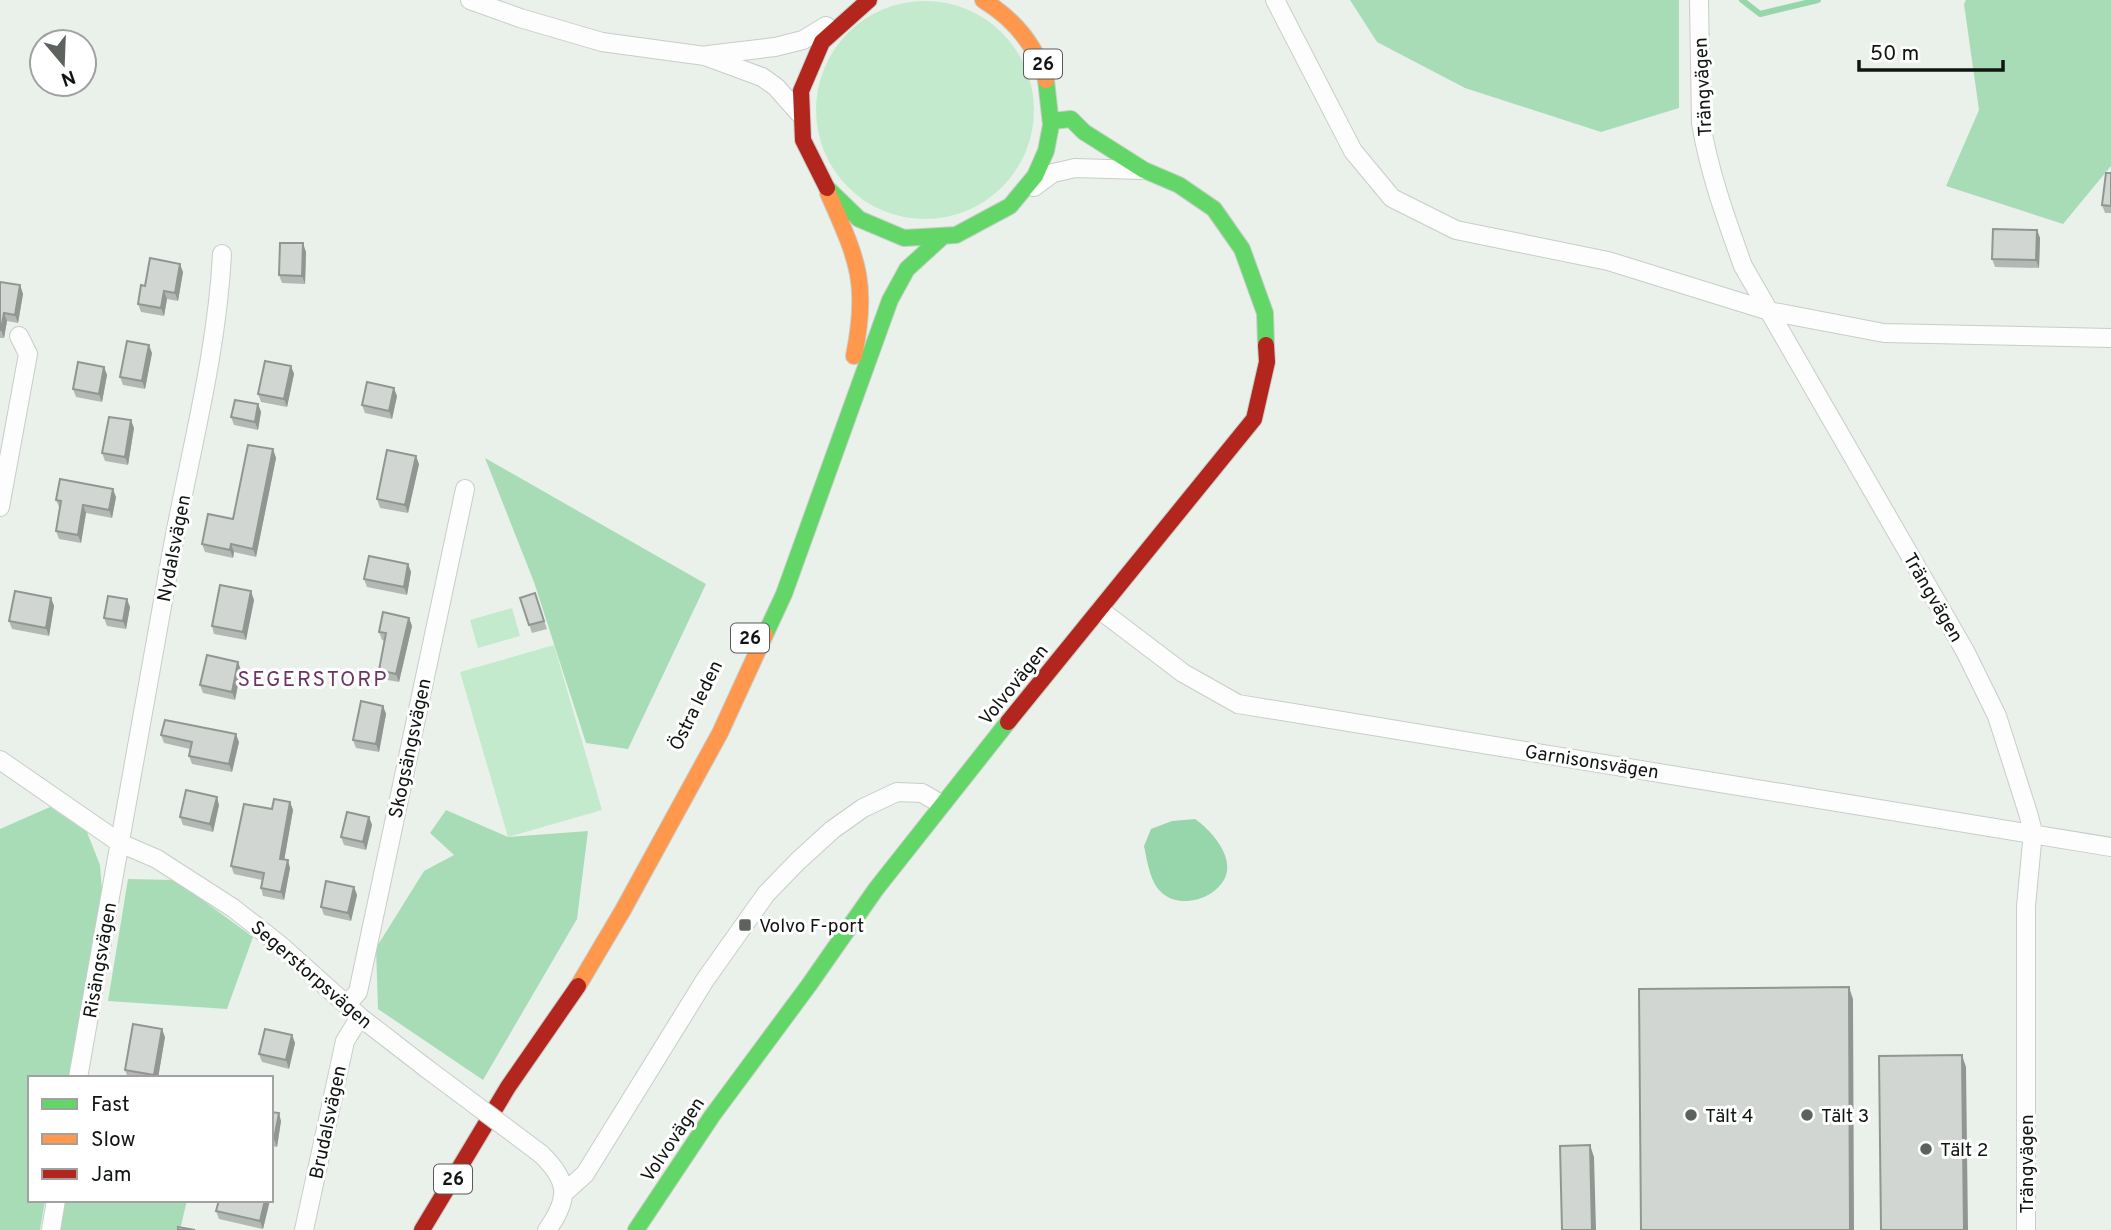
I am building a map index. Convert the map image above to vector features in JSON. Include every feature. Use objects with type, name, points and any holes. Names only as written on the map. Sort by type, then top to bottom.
[{"type":"main road","name":"26","points":[[869,0],[848,12],[827,32],[812,57],[802,84],[799,113],[802,142],[812,169],[828,193],[851,215],[878,230],[909,238],[941,238],[969,231],[986,222],[1017,199],[1034,176],[1046,150],[1052,121],[1050,92],[1042,64],[1028,39],[997,0]]},
{"type":"main road","name":"26","points":[[983,0],[1009,18]]},
{"type":"main road","name":"Volvovägen","points":[[635,1230],[712,1116],[876,889],[941,804],[1254,419],[1267,362],[1265,313],[1242,250],[1214,209],[1179,185],[1144,170],[1084,132],[1071,119],[1052,121]]},
{"type":"main road","name":"Östra leden","points":[[531,1054],[556,1000],[704,738],[748,645],[833,429],[858,334],[860,280],[855,257],[828,193]]},
{"type":"main road","name":"Östra leden","points":[[422,1230],[508,1087],[566,1004],[623,910],[720,733],[784,594],[890,300],[907,269],[941,238]]},
{"type":"street","points":[[470,0],[602,42],[705,55],[775,47],[803,40],[848,12]]},
{"type":"street","points":[[1275,0],[1353,151],[1392,198],[1456,230],[1608,261],[1769,311],[1884,333],[2111,338]]},
{"type":"street","name":"Trängvägen","points":[[1699,0],[1701,123],[1704,142],[1724,213],[1743,265],[1965,651],[1997,716],[2028,813],[2033,832],[2026,906],[2026,1230]]},
{"type":"street","points":[[705,55],[762,77],[776,87],[799,113]]},
{"type":"street","points":[[1017,199],[1053,173],[1075,168],[1144,170]]},
{"type":"street","name":"Nydalsvägen","points":[[120,843],[220,297],[222,254]]},
{"type":"street","points":[[0,507],[28,354],[19,336]]},
{"type":"street","name":"Skogsängsvägen","points":[[354,1011],[465,489]]},
{"type":"street","name":"Garnisonsvägen","points":[[1100,610],[1183,673],[1238,704],[2033,832],[2111,847]]},
{"type":"street","name":"Segerstorpsvägen","points":[[0,760],[120,843],[157,859],[233,908],[280,945],[354,1011],[541,1154],[556,1169],[565,1192]]},
{"type":"street","points":[[547,1230],[559,1210],[565,1192],[585,1174],[705,980],[766,894],[832,830],[863,808],[897,792],[922,793],[941,804]]},
{"type":"street","name":"Risängsvägen","points":[[78,1076],[120,843]]},
{"type":"street","name":"Brudalsvägen","points":[[304,1230],[354,1011]]},
{"type":"street","points":[[51,1230],[56,1202]]},
{"type":"shaded area","points":[[1350,0],[1679,0],[1679,108],[1601,132],[1465,88],[1377,42]]},
{"type":"shaded area","points":[[1966,0],[2111,0],[2111,166],[2063,224],[1946,186],[1979,110],[1964,4]]},
{"type":"shaded area","points":[[936,1],[967,9],[986,19],[1002,33],[1016,49],[1026,68],[1034,110],[1026,152],[1016,171],[1002,187],[986,201],[967,211],[936,219],[914,219],[883,211],[864,201],[834,171],[824,152],[818,131],[816,99],[824,68],[834,49],[864,19],[883,9],[904,3]]},
{"type":"shaded area","points":[[485,458],[706,584],[628,749],[586,743],[534,582]]},
{"type":"shaded area","points":[[512,608],[520,636],[478,648],[470,620]]},
{"type":"shaded area","points":[[554,645],[602,810],[508,837],[460,672]]},
{"type":"shaded area","points":[[50,807],[87,832],[100,865],[103,904],[69,1076],[28,1076],[28,1202],[45,1202],[40,1230],[0,1230],[0,829]]},
{"type":"shaded area","points":[[446,810],[508,837],[588,831],[577,919],[483,1080],[378,1009],[376,948],[424,871],[454,855],[430,833]]},
{"type":"shaded area","points":[[1195,819],[1220,845],[1227,861],[1227,870],[1220,886],[1213,892],[1195,900],[1176,900],[1160,891],[1154,882],[1144,846],[1151,829],[1172,821]]},
{"type":"shaded area","points":[[128,879],[175,880],[253,937],[227,1009],[108,1001]]},
{"type":"shaded area","points":[[64,1202],[187,1202],[180,1230],[58,1230]]},
{"type":"building","points":[[2106,173],[2111,173],[2111,206],[2102,205]]},
{"type":"building","points":[[1993,229],[2037,230],[2036,260],[1992,259]]},
{"type":"building","points":[[280,243],[303,243],[302,276],[279,275]]},
{"type":"building","points":[[150,258],[180,264],[175,293],[164,291],[161,308],[138,304],[141,285],[145,286]]},
{"type":"building","points":[[0,282],[20,285],[15,315],[4,313],[1,330],[0,330]]},
{"type":"building","points":[[127,341],[149,345],[142,381],[120,377]]},
{"type":"building","points":[[265,361],[291,366],[284,399],[258,394]]},
{"type":"building","points":[[78,362],[104,367],[99,394],[73,389]]},
{"type":"building","points":[[367,382],[394,388],[389,411],[362,405]]},
{"type":"building","points":[[235,400],[258,404],[255,422],[231,417]]},
{"type":"building","points":[[109,417],[131,420],[125,457],[102,453]]},
{"type":"building","points":[[248,445],[273,449],[253,549],[231,544],[230,550],[202,544],[208,514],[233,519]]},
{"type":"building","points":[[387,450],[416,456],[405,505],[377,499]]},
{"type":"building","points":[[60,479],[113,489],[109,510],[83,505],[78,535],[56,531],[61,501],[56,500]]},
{"type":"building","points":[[369,556],[408,564],[404,587],[364,579]]},
{"type":"building","points":[[220,585],[251,591],[243,632],[212,626]]},
{"type":"building","points":[[15,591],[51,598],[46,628],[9,621]]},
{"type":"building","points":[[535,593],[544,621],[529,625],[520,598]]},
{"type":"building","points":[[108,596],[127,599],[123,621],[104,618]]},
{"type":"building","points":[[383,612],[409,618],[396,674],[379,670],[386,633],[379,632]]},
{"type":"building","points":[[207,655],[238,662],[232,692],[200,685]]},
{"type":"building","points":[[361,701],[383,706],[376,744],[353,740]]},
{"type":"building","points":[[165,720],[236,734],[229,764],[189,756],[192,742],[161,735]]},
{"type":"building","points":[[186,790],[217,797],[210,824],[180,817]]},
{"type":"building","points":[[274,799],[290,802],[280,859],[288,860],[281,892],[261,888],[264,873],[231,866],[244,804],[272,809]]},
{"type":"building","points":[[347,812],[369,817],[363,842],[341,837]]},
{"type":"building","points":[[326,881],[354,887],[348,913],[321,907]]},
{"type":"building","points":[[1849,987],[1850,1230],[1641,1230],[1639,989]]},
{"type":"building","points":[[133,1024],[162,1029],[154,1075],[125,1070]]},
{"type":"building","points":[[265,1029],[292,1035],[286,1060],[259,1054]]},
{"type":"building","name":"Tält 2","points":[[1962,1055],[1964,1230],[1881,1230],[1879,1056]]},
{"type":"building","points":[[273,1112],[279,1113],[273,1139]]},
{"type":"building","points":[[1590,1145],[1592,1230],[1562,1230],[1560,1146]]},
{"type":"building","points":[[218,1202],[265,1202],[260,1221],[216,1211]]},
{"type":"waterway","points":[[1742,0],[1760,14],[1818,0]]},
{"type":"traffic: fast","points":[[827,188],[859,219],[904,238],[956,235],[1010,206],[1035,176],[1046,151],[1051,125],[1046,80]]},
{"type":"traffic: fast","points":[[1052,121],[1071,119],[1084,132],[1144,170],[1179,185],[1214,209],[1242,249],[1265,313],[1266,345]]},
{"type":"traffic: fast","points":[[765,635],[784,594],[890,300],[907,269],[941,238]]},
{"type":"traffic: fast","points":[[636,1230],[712,1116],[876,889],[1008,722]]},
{"type":"traffic: slow","points":[[983,0],[1014,24],[1030,44],[1046,80]]},
{"type":"traffic: slow","points":[[828,193],[858,272],[860,309],[854,356]]},
{"type":"traffic: slow","points":[[578,986],[720,733],[765,635]]},
{"type":"traffic: jam","points":[[827,188],[803,140],[801,91],[822,42],[869,0]]},
{"type":"traffic: jam","points":[[1008,722],[1254,419],[1267,362],[1266,345]]},
{"type":"traffic: jam","points":[[422,1230],[508,1087],[578,986]]},
{"type":"place","name":"Volvo F-port","points":[[745,925]]},
{"type":"place","name":"Tält 4","points":[[1691,1115]]},
{"type":"place","name":"Tält 3","points":[[1807,1115]]},
{"type":"place","name":"Tält 2","points":[[1926,1149]]},
{"type":"district","name":"SEGERSTORP","points":[[313,679]]}]
